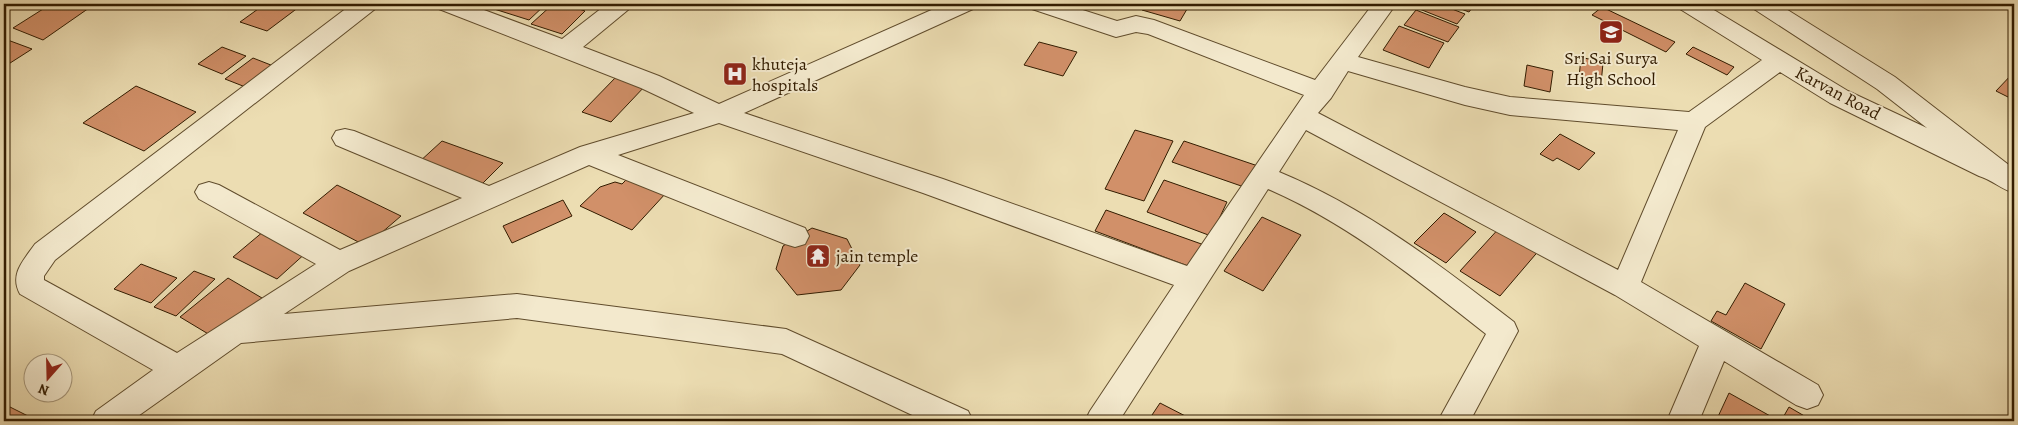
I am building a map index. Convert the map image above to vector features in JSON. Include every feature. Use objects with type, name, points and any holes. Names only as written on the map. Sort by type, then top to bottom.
[{"type":"street","points":[[178,370],[30,286],[30,274],[46,252],[367,4]]},
{"type":"street","points":[[566,50],[621,4]]},
{"type":"street","points":[[107,421],[178,370],[339,264],[589,154],[719,114],[965,4]]},
{"type":"street","points":[[1040,4],[1116,29],[1136,24],[1154,28],[1322,92]]},
{"type":"street","points":[[1101,421],[1302,116],[1322,92],[1342,61],[1386,4]]},
{"type":"street","name":"Karvan Road","points":[[1688,4],[1839,96],[2005,176]]},
{"type":"street","name":"Karvan Road","points":[[1768,5],[1886,83],[2005,176]]},
{"type":"street","points":[[465,7],[566,50],[650,82],[719,114],[933,186],[1195,281]]},
{"type":"street","points":[[1625,287],[1694,122],[1779,60]]},
{"type":"street","points":[[1342,61],[1465,96],[1510,106],[1694,122]]},
{"type":"street","points":[[1302,116],[1625,287],[1716,343],[1807,395]]},
{"type":"street","points":[[346,138],[490,198]]},
{"type":"street","points":[[589,154],[795,236]]},
{"type":"street","points":[[1263,176],[1320,202],[1390,245],[1502,331],[1454,421]]},
{"type":"street","points":[[209,192],[339,264]]},
{"type":"street","points":[[236,332],[517,306],[786,342],[957,421]]},
{"type":"street","points":[[1682,421],[1716,343]]},
{"type":"building","points":[[51,4],[76,4],[89,8],[43,40],[13,28]]},
{"type":"building","points":[[265,4],[303,4],[267,31],[240,22]]},
{"type":"building","points":[[496,4],[546,4],[529,20],[491,8]]},
{"type":"building","points":[[553,4],[563,4],[585,11],[562,34],[531,24]]},
{"type":"building","points":[[1146,4],[1190,4],[1180,21],[1142,10]]},
{"type":"building","points":[[1420,4],[1439,4],[1465,14],[1457,24],[1417,8]]},
{"type":"building","points":[[1448,4],[1475,4],[1469,12]]},
{"type":"building","points":[[1602,7],[1675,42],[1666,52],[1592,15]]},
{"type":"building","points":[[1416,10],[1459,27],[1448,42],[1404,25]]},
{"type":"building","points":[[1399,26],[1444,43],[1429,68],[1383,50]]},
{"type":"building","points":[[4,39],[32,49],[7,65],[4,64]]},
{"type":"building","points":[[1039,42],[1077,52],[1063,76],[1024,65]]},
{"type":"building","points":[[222,47],[246,56],[222,74],[198,64]]},
{"type":"building","points":[[1693,47],[1734,67],[1727,75],[1686,54]]},
{"type":"building","points":[[1581,57],[1603,63],[1601,84],[1579,78]]},
{"type":"building","points":[[253,58],[276,67],[248,88],[225,79]]},
{"type":"building","points":[[1527,65],[1553,71],[1550,92],[1524,86]]},
{"type":"building","points":[[2014,72],[2014,100],[1996,91]]},
{"type":"building","points":[[617,76],[646,85],[611,122],[582,112]]},
{"type":"building","points":[[136,86],[196,112],[144,151],[83,123]]},
{"type":"building","points":[[1135,130],[1173,141],[1144,201],[1105,189]]},
{"type":"building","points":[[1560,134],[1595,153],[1579,170],[1557,158],[1553,161],[1540,154]]},
{"type":"building","points":[[442,141],[503,163],[480,186],[418,163]]},
{"type":"building","points":[[1184,141],[1258,166],[1247,188],[1172,162]]},
{"type":"building","points":[[629,177],[666,193],[632,230],[580,206],[600,187],[615,182],[622,184]]},
{"type":"building","points":[[1164,180],[1227,202],[1211,236],[1147,212]]},
{"type":"building","points":[[337,185],[401,216],[366,246],[303,213]]},
{"type":"building","points":[[563,200],[572,216],[512,243],[503,226]]},
{"type":"building","points":[[1106,210],[1207,246],[1196,269],[1095,231]]},
{"type":"building","points":[[1444,213],[1476,232],[1446,263],[1414,243]]},
{"type":"building","points":[[1262,217],[1301,235],[1263,291],[1224,271]]},
{"type":"building","points":[[1502,225],[1541,248],[1500,296],[1460,271]]},
{"type":"building","name":"jain temple","points":[[812,228],[847,239],[860,265],[841,290],[797,295],[776,269],[783,246]]},
{"type":"building","points":[[264,231],[308,251],[277,279],[233,257]]},
{"type":"building","points":[[141,264],[177,278],[151,303],[114,289]]},
{"type":"building","points":[[194,271],[215,279],[176,316],[154,307]]},
{"type":"building","points":[[228,278],[262,298],[215,338],[180,317]]},
{"type":"building","points":[[1745,283],[1785,304],[1761,349],[1711,321],[1717,311],[1726,315]]},
{"type":"building","points":[[1729,393],[1772,417],[1770,421],[1716,421]]},
{"type":"building","points":[[1160,403],[1195,421],[1148,421]]},
{"type":"building","points":[[4,404],[38,421],[4,421]]},
{"type":"building","points":[[1789,407],[1813,421],[1781,421]]},
{"type":"place","name":"Sri Sai Surya High School","points":[[1611,32]]},
{"type":"place","name":"khuteja hospitals","points":[[735,74]]},
{"type":"place","name":"jain temple","points":[[818,256]]}]
